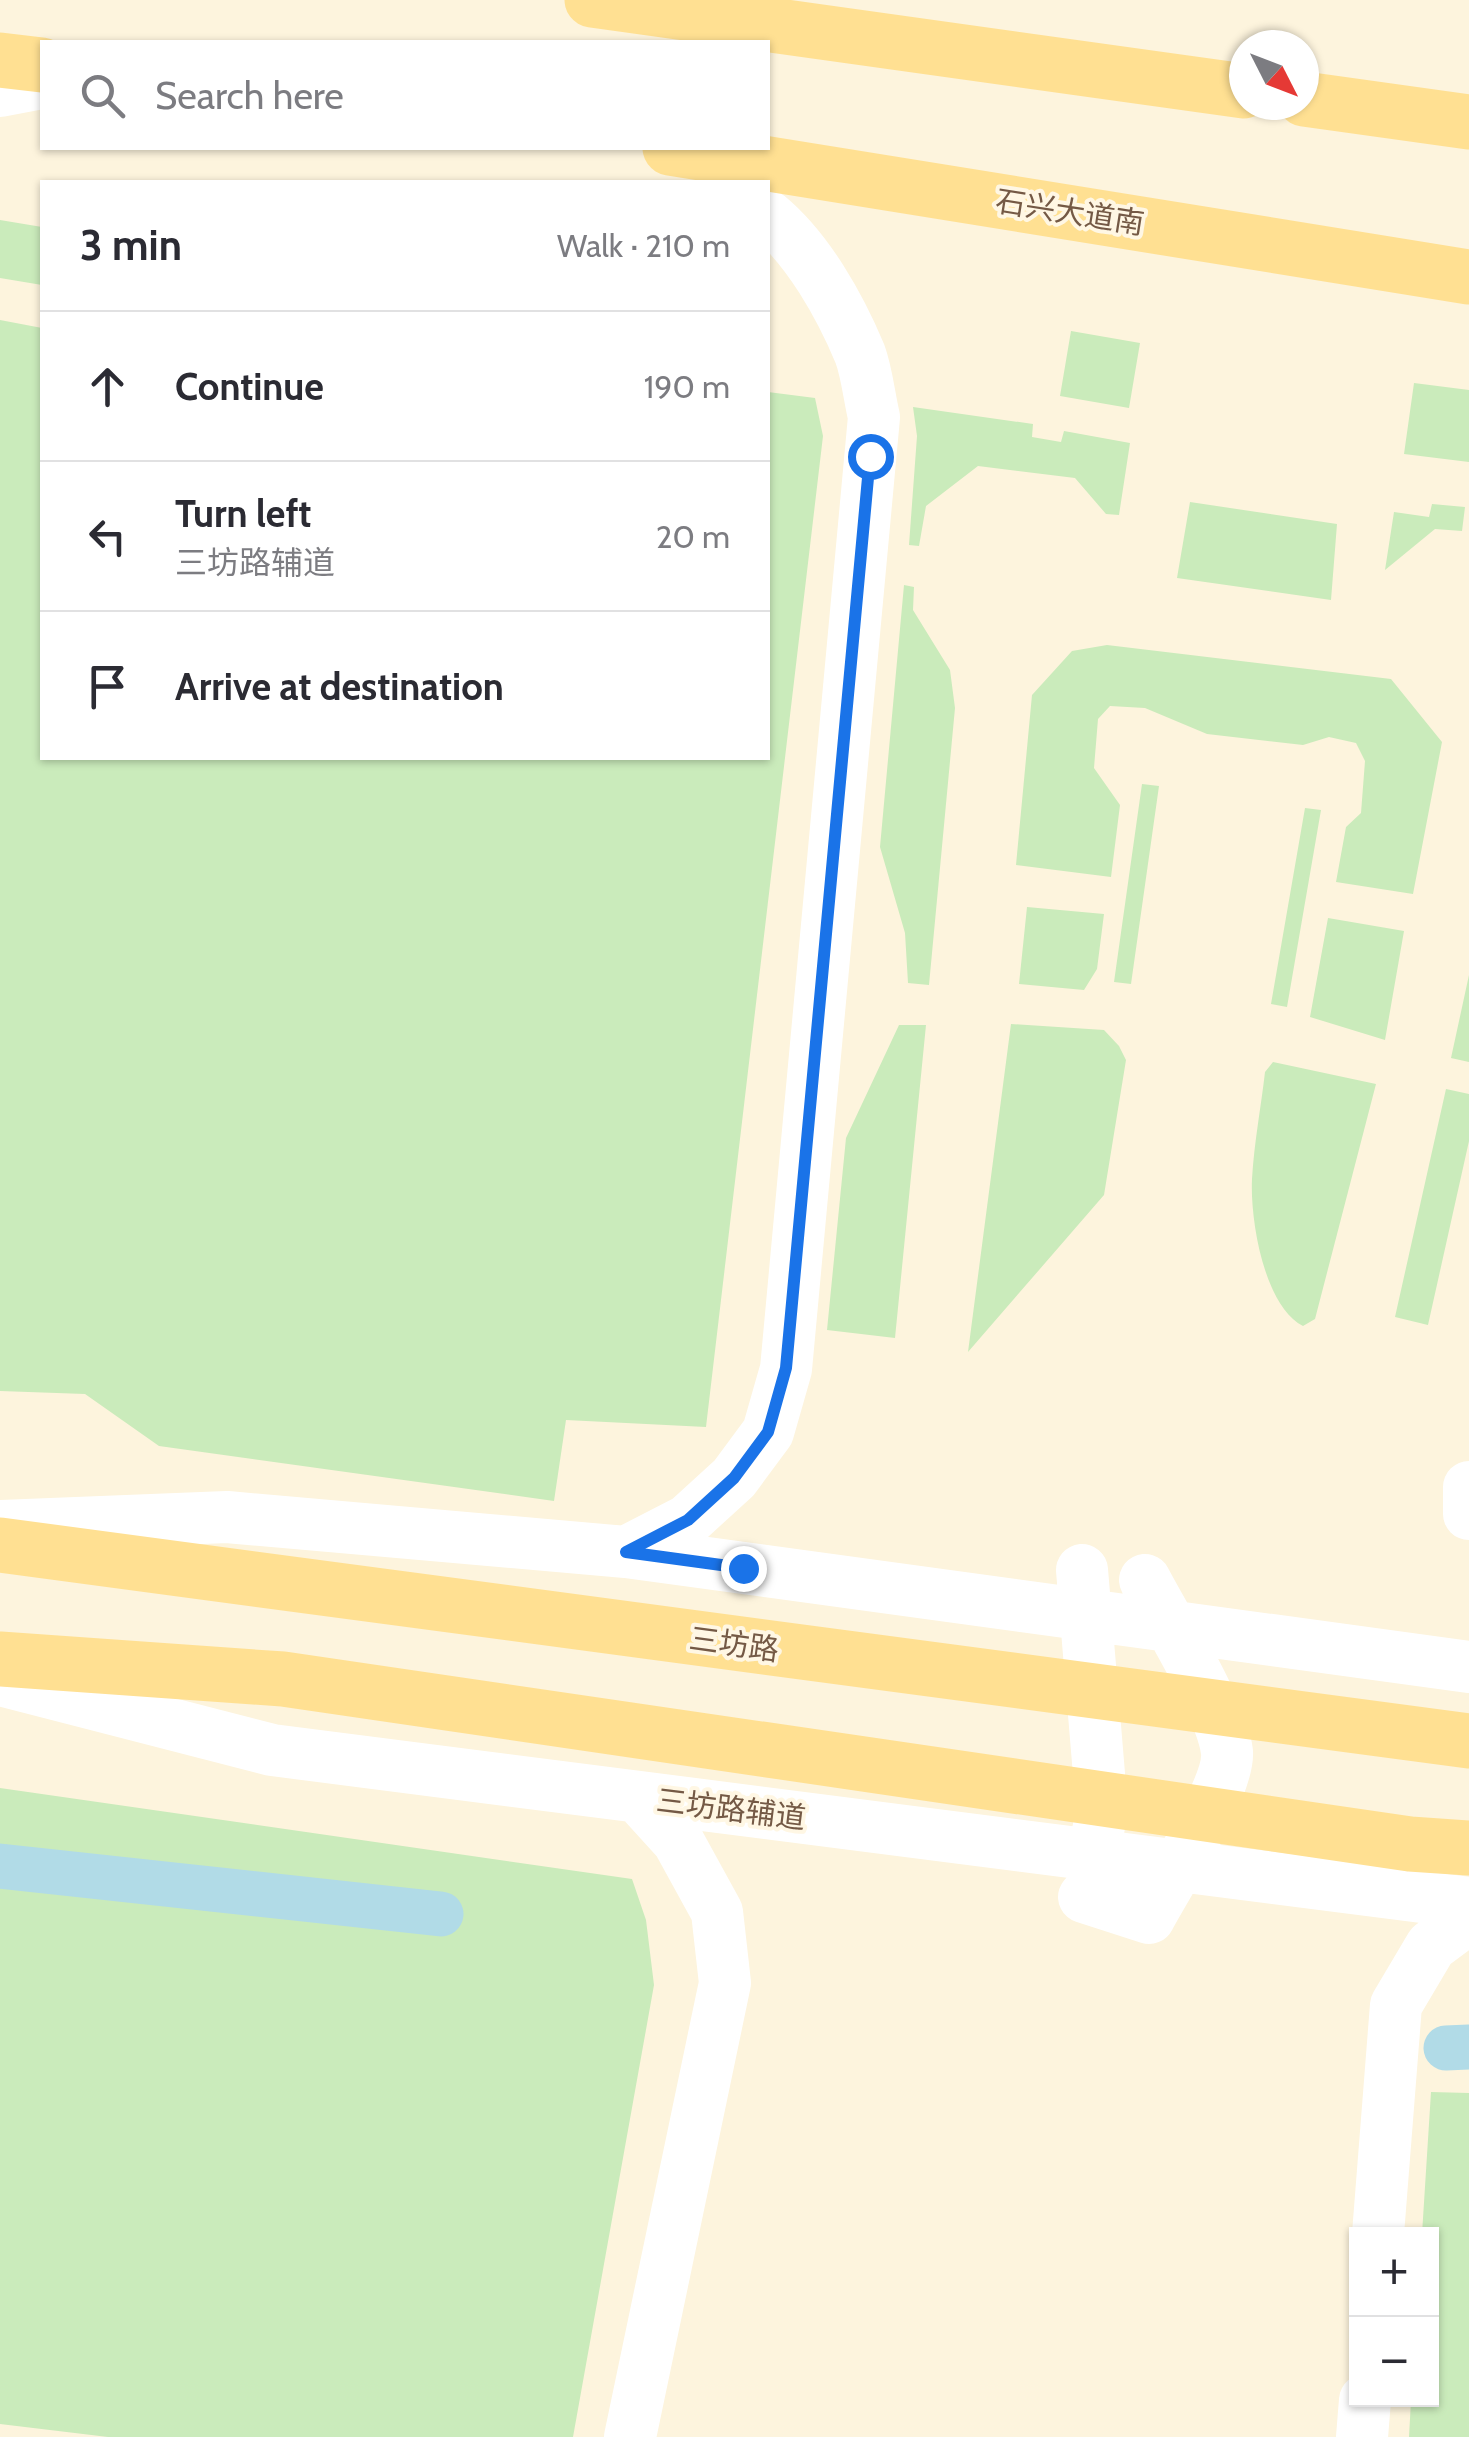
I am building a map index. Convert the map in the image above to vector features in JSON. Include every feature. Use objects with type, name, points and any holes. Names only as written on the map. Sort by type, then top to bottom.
[{"type":"main road","points":[[592,0],[837,17],[1229,88]]},
{"type":"main road","points":[[0,60],[40,64]]},
{"type":"main road","points":[[1319,101],[1469,122]]},
{"type":"main road","name":"石兴大道南","points":[[695,160],[1469,276]]},
{"type":"main road","name":"三坊路","points":[[0,1545],[1469,1741]]},
{"type":"main road","points":[[0,1659],[283,1679],[1391,1842],[1469,1848]]},
{"type":"street","points":[[0,92],[40,82]]},
{"type":"street","points":[[626,1552],[688,1520],[734,1478],[768,1432],[786,1368],[874,416],[861,357],[830,294],[784,230],[770,218]]},
{"type":"street","points":[[1469,1487],[1469,1514]]},
{"type":"street","points":[[0,1526],[228,1517],[626,1552],[1469,1667]]},
{"type":"street","points":[[1082,1570],[1102,1810],[1078,1914],[1149,1918],[1217,1792],[1228,1756],[1219,1722],[1145,1580]]},
{"type":"street","name":"三坊路辅道","points":[[0,1680],[272,1750],[1469,1903]]},
{"type":"street","points":[[630,2437],[726,1982],[717,1912],[678,1841],[638,1797]]},
{"type":"street","points":[[1379,2227],[1396,2005],[1431,1946],[1469,1918]]},
{"type":"street","points":[[1362,2437],[1364,2407]]},
{"type":"green space","points":[[0,220],[40,227],[40,285],[0,278]]},
{"type":"green space","points":[[0,320],[40,328],[40,760],[770,760],[770,392],[815,398],[823,436],[706,1427],[566,1420],[554,1501],[159,1446],[85,1394],[0,1391]]},
{"type":"green space","points":[[1071,331],[1140,343],[1129,408],[1060,396]]},
{"type":"green space","points":[[1414,383],[1469,390],[1469,462],[1404,454]]},
{"type":"green space","points":[[913,407],[1033,424],[1032,437],[1061,442],[1064,431],[1130,443],[1119,515],[1106,514],[1075,478],[978,466],[926,506],[919,546],[909,545],[917,436]]},
{"type":"green space","points":[[1190,502],[1337,524],[1331,600],[1177,578]]},
{"type":"green space","points":[[1432,504],[1465,507],[1462,531],[1435,529],[1385,570],[1394,512],[1429,517]]},
{"type":"green space","points":[[904,585],[914,587],[913,610],[950,670],[955,708],[929,985],[908,983],[905,933],[880,847]]},
{"type":"green space","points":[[1107,645],[1391,679],[1442,742],[1413,894],[1336,882],[1346,827],[1361,813],[1365,761],[1356,743],[1329,737],[1303,745],[1207,734],[1145,708],[1110,706],[1098,719],[1094,768],[1120,805],[1111,877],[1016,865],[1032,695],[1072,651]]},
{"type":"green space","points":[[1142,784],[1159,786],[1131,984],[1114,982]]},
{"type":"green space","points":[[1305,808],[1321,810],[1287,1007],[1271,1004]]},
{"type":"green space","points":[[1027,907],[1104,914],[1097,969],[1084,990],[1019,984]]},
{"type":"green space","points":[[1328,918],[1404,931],[1385,1040],[1310,1017]]},
{"type":"green space","points":[[1469,975],[1469,1062],[1451,1058]]},
{"type":"green space","points":[[1011,1024],[1104,1030],[1126,1060],[1104,1195],[968,1352]]},
{"type":"green space","points":[[899,1025],[926,1025],[895,1338],[827,1330],[846,1138]]},
{"type":"green space","points":[[1273,1062],[1376,1084],[1315,1319],[1303,1326],[1290,1316],[1269,1282],[1254,1216],[1256,1139],[1265,1072]]},
{"type":"green space","points":[[1446,1089],[1469,1094],[1469,1141],[1428,1325],[1395,1317]]},
{"type":"green space","points":[[0,1788],[632,1879],[646,1920],[654,1985],[573,2437],[108,2437],[0,2424]]},
{"type":"green space","points":[[1431,2092],[1469,2093],[1469,2437],[1409,2437],[1411,2407],[1439,2407],[1439,2227],[1422,2227]]},
{"type":"waterway","points":[[0,1866],[441,1914]]},
{"type":"waterway","points":[[1446,2048],[1469,2047]]},
{"type":"route","points":[[743,1568],[626,1552],[688,1520],[734,1478],[768,1432],[786,1368],[870,456]]}]
